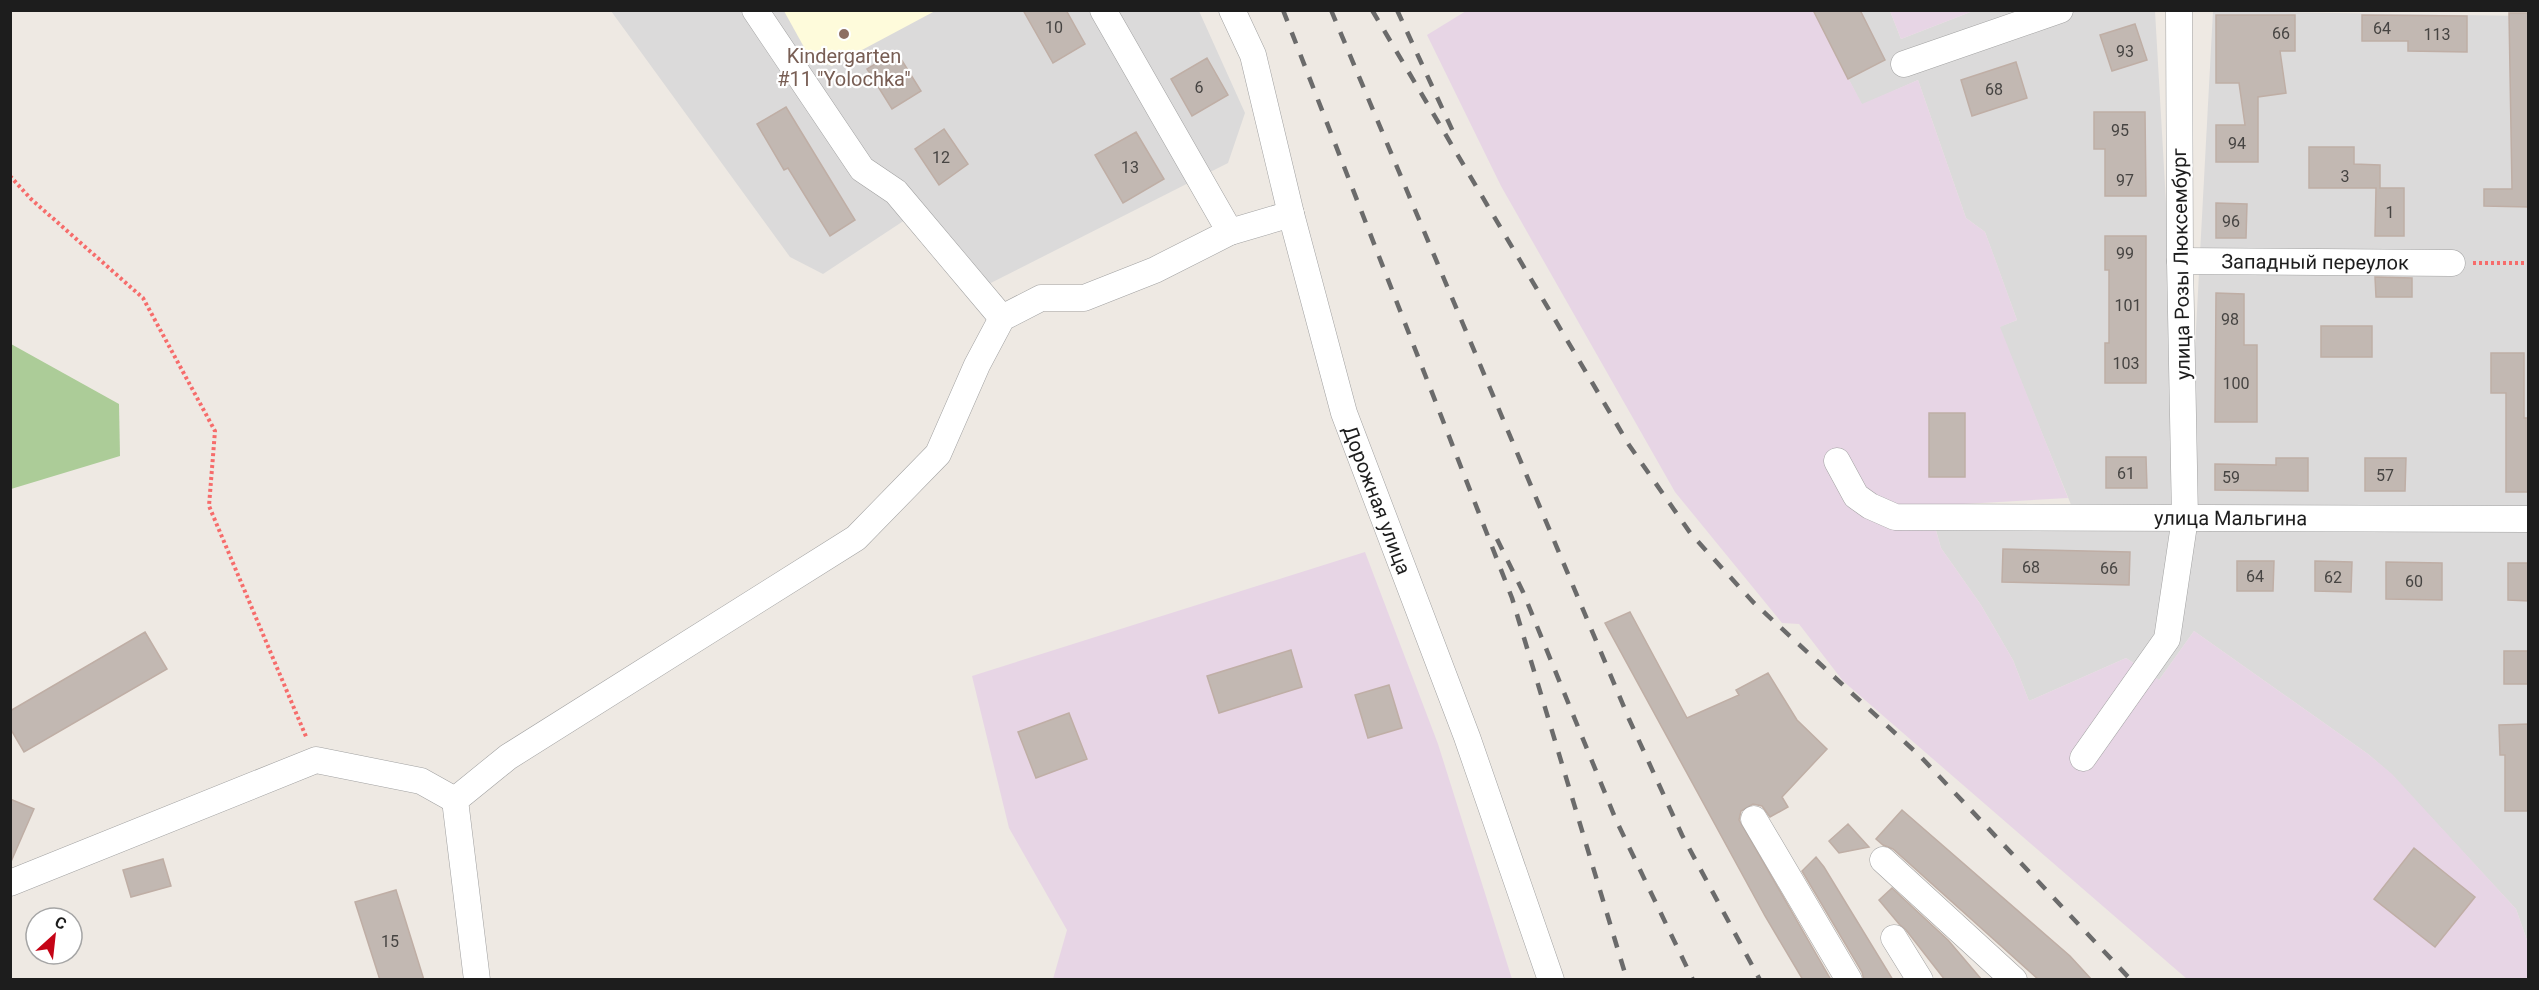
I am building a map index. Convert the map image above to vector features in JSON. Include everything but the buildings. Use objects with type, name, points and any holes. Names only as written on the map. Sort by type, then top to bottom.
[{"type":"street","points":[[755,10],[862,170],[896,192],[1002,318]]},
{"type":"street","points":[[1103,10],[1230,232]]},
{"type":"street","name":"Дорожная улица","points":[[1232,10],[1253,55],[1291,214],[1344,413],[1467,737],[1551,980]]},
{"type":"street","points":[[1904,64],[2060,10]]},
{"type":"street","name":"улица Розы Люксембург","points":[[2083,758],[2167,639],[2185,518],[2180,261],[2179,10]]},
{"type":"street","points":[[455,800],[508,757],[856,538],[938,454],[977,365],[1002,318],[1041,298],[1084,298],[1155,270],[1230,232],[1291,214]]},
{"type":"street","name":"Западный переулок","points":[[2180,261],[2452,263]]},
{"type":"street","name":"улица Мальгина","points":[[1837,461],[1856,496],[1870,506],[1895,516],[2529,519]]},
{"type":"street","points":[[10,883],[316,760],[421,781],[455,800]]},
{"type":"street","points":[[455,800],[477,980]]},
{"type":"street","points":[[1754,819],[1849,980]]},
{"type":"street","points":[[1883,860],[2014,980]]},
{"type":"street","points":[[1894,938],[1920,980]]},
{"type":"path","points":[[10,176],[32,199],[143,298],[215,430],[209,506],[316,760]]},
{"type":"path","points":[[2452,263],[2529,264]]},
{"type":"shaded area","points":[[611,11],[1199,11],[1245,113],[1228,163],[967,295],[905,220],[823,274],[790,257]]},
{"type":"shaded area","name":"Kindergarten #11 \"Yolochka\"","points":[[784,11],[935,11],[832,66],[810,58]]},
{"type":"shaded area","points":[[1466,11],[1813,11],[1862,104],[1918,80],[1966,218],[1985,232],[2017,320],[2000,327],[2068,498],[1929,506],[1941,548],[1981,605],[2013,660],[2029,701],[2126,658],[2159,680],[2194,631],[2368,754],[2392,774],[2516,909],[2528,943],[2528,979],[2187,979],[1843,681],[1799,624],[1782,623],[1675,492],[1501,186],[1427,35]]},
{"type":"shaded area","points":[[1813,11],[1890,11],[1901,39],[1973,11],[2155,11],[2184,517],[2076,517],[1999,327],[2017,320],[1985,232],[1966,218],[1918,80],[1862,105]]},
{"type":"shaded area","points":[[1890,11],[1973,11],[1901,39]]},
{"type":"shaded area","points":[[2213,11],[2528,16],[2528,517],[2186,516]]},
{"type":"shaded area","points":[[2528,522],[2528,943],[2516,909],[2391,774],[2368,754],[2194,631],[2159,680],[2126,658],[2029,701],[2013,660],[1981,605],[1941,548],[1934,523]]},
{"type":"shaded area","points":[[1365,552],[1438,744],[1512,979],[1053,979],[1067,930],[1009,828],[972,676]]},
{"type":"green space","points":[[11,344],[119,404],[120,456],[11,489]]},
{"type":"railway","points":[[1283,10],[1512,598],[1627,980]]},
{"type":"railway","points":[[1331,10],[1629,719],[1682,835],[1760,980]]},
{"type":"railway","points":[[1372,10],[1629,445],[1691,534],[1753,602],[1921,757],[2131,980]]},
{"type":"railway","points":[[1397,10],[1455,136]]},
{"type":"railway","points":[[1497,539],[1523,592],[1616,820],[1693,980]]},
{"type":"place","name":"Kindergarten #11 \"Yolochka\"","points":[[844,34]]}]
